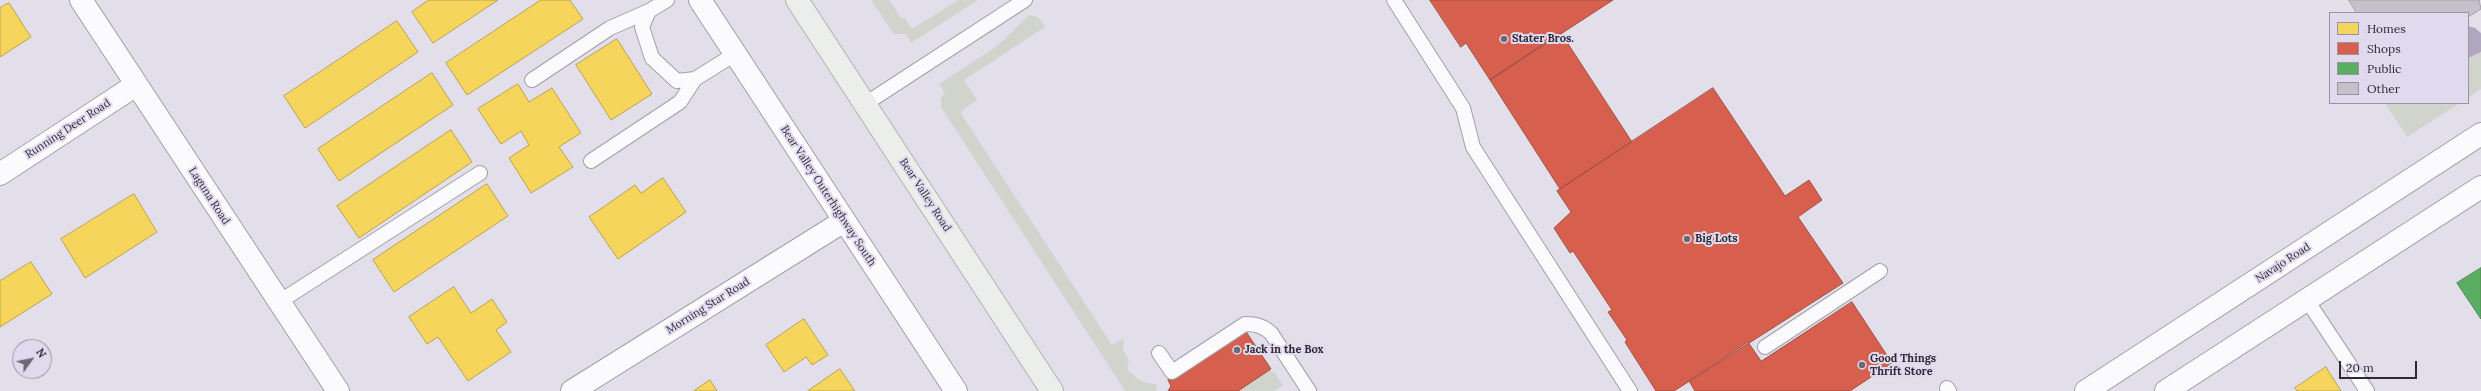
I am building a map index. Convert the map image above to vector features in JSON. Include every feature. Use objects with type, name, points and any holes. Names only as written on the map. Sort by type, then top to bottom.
[{"type":"main road","name":"Bear Valley Road","points":[[797,0],[1052,391]]},
{"type":"street","name":"Laguna Road","points":[[81,0],[338,391]]},
{"type":"street","name":"Bear Valley Outerhighway South","points":[[700,0],[956,391]]},
{"type":"street","name":"Running Deer Road","points":[[0,174],[136,84]]},
{"type":"street","name":"Navajo Road","points":[[2086,391],[2481,134]]},
{"type":"street","points":[[2166,391],[2481,187]]},
{"type":"street","name":"Morning Star Road","points":[[572,391],[844,220]]},
{"type":"lane","points":[[532,80],[610,28],[649,11],[666,0]]},
{"type":"lane","points":[[865,104],[1025,0]]},
{"type":"lane","points":[[1394,0],[1463,108],[1473,147],[1630,391]]},
{"type":"lane","points":[[649,11],[642,27],[652,58],[677,81],[695,79]]},
{"type":"lane","points":[[591,161],[680,102],[695,79],[735,54]]},
{"type":"lane","points":[[279,302],[480,173]]},
{"type":"lane","points":[[1765,348],[1880,270]]},
{"type":"lane","points":[[2307,300],[2366,391]]},
{"type":"lane","points":[[1159,353],[1172,372],[1245,324],[1254,324],[1264,327],[1271,333],[1309,391]]},
{"type":"shaded area","points":[[871,0],[889,0],[901,18],[905,18],[912,29],[958,0],[978,0],[911,43],[906,34],[894,34]]},
{"type":"shaded area","points":[[1029,15],[1038,17],[1045,27],[964,80],[977,100],[960,112],[1112,345],[1124,338],[1123,350],[1127,356],[1127,368],[1140,380],[1157,384],[1156,391],[1125,391],[941,107],[941,98],[945,93],[939,84],[997,46]]},
{"type":"shaded area","points":[[2469,26],[2475,28],[2481,33],[2481,52],[2469,58]]},
{"type":"shaded area","points":[[2481,52],[2481,89],[2469,97],[2469,58]]},
{"type":"shaded area","points":[[2386,104],[2458,104],[2407,137]]},
{"type":"shaded area","points":[[1268,371],[1274,372],[1283,385],[1274,391],[1238,391]]},
{"type":"building: Homes","points":[[429,0],[498,0],[433,43],[412,12]]},
{"type":"building: Homes","points":[[541,0],[570,0],[583,19],[467,95],[446,63]]},
{"type":"building: Homes","points":[[9,3],[31,37],[0,57],[0,8]]},
{"type":"building: Homes","points":[[397,21],[418,52],[305,128],[284,96]]},
{"type":"building: Homes","points":[[617,39],[652,94],[611,120],[576,65]]},
{"type":"building: Homes","points":[[432,73],[453,105],[339,181],[318,149]]},
{"type":"building: Homes","points":[[518,84],[529,102],[552,88],[581,133],[559,147],[573,167],[531,193],[509,158],[529,145],[521,131],[501,144],[478,109]]},
{"type":"building: Homes","points":[[451,130],[472,162],[359,238],[337,206]]},
{"type":"building: Homes","points":[[663,178],[686,212],[618,259],[589,217],[635,185],[641,193]]},
{"type":"building: Homes","points":[[487,184],[508,216],[394,292],[373,260]]},
{"type":"building: Homes","points":[[134,194],[157,232],[85,278],[61,239]]},
{"type":"building: Homes","points":[[31,262],[52,294],[0,327],[0,281]]},
{"type":"building: Homes","points":[[454,287],[471,313],[492,299],[507,322],[496,330],[511,352],[468,381],[438,337],[427,344],[409,317]]},
{"type":"building: Homes","points":[[804,319],[828,355],[812,365],[806,357],[784,372],[766,345]]},
{"type":"building: Homes","points":[[2326,367],[2341,391],[2297,391],[2295,388]]},
{"type":"building: Homes","points":[[840,369],[855,391],[808,391]]},
{"type":"building: Homes","points":[[710,380],[717,391],[694,391]]},
{"type":"building: Shops","name":"Stater Bros.","points":[[1430,0],[1613,0],[1490,80],[1466,43],[1461,47]]},
{"type":"building: Shops","points":[[1561,33],[1632,142],[1560,189],[1490,80]]},
{"type":"building: Shops","name":"Big Lots","points":[[1713,88],[1785,196],[1809,180],[1822,200],[1798,217],[1843,283],[1674,391],[1656,391],[1625,342],[1627,340],[1608,312],[1612,310],[1573,251],[1570,253],[1554,228],[1571,212],[1557,191]]},
{"type":"building: Shops","points":[[1852,302],[1892,363],[1850,391],[1695,391],[1689,381],[1748,342],[1761,361]]},
{"type":"building: Shops","name":"Jack in the Box","points":[[1245,330],[1271,369],[1238,391],[1168,391],[1171,386],[1168,380]]},
{"type":"building: Public","points":[[2481,268],[2481,319],[2457,283]]},
{"type":"building: Other","points":[[2349,0],[2479,0],[2481,9],[2469,16],[2469,12],[2356,12]]},
{"type":"place","name":"Stater Bros.","points":[[1504,39]]},
{"type":"place","name":"Big Lots","points":[[1687,239]]},
{"type":"place","name":"Jack in the Box","points":[[1237,350]]},
{"type":"place","name":"Good Things Thrift Store","points":[[1862,365]]}]
